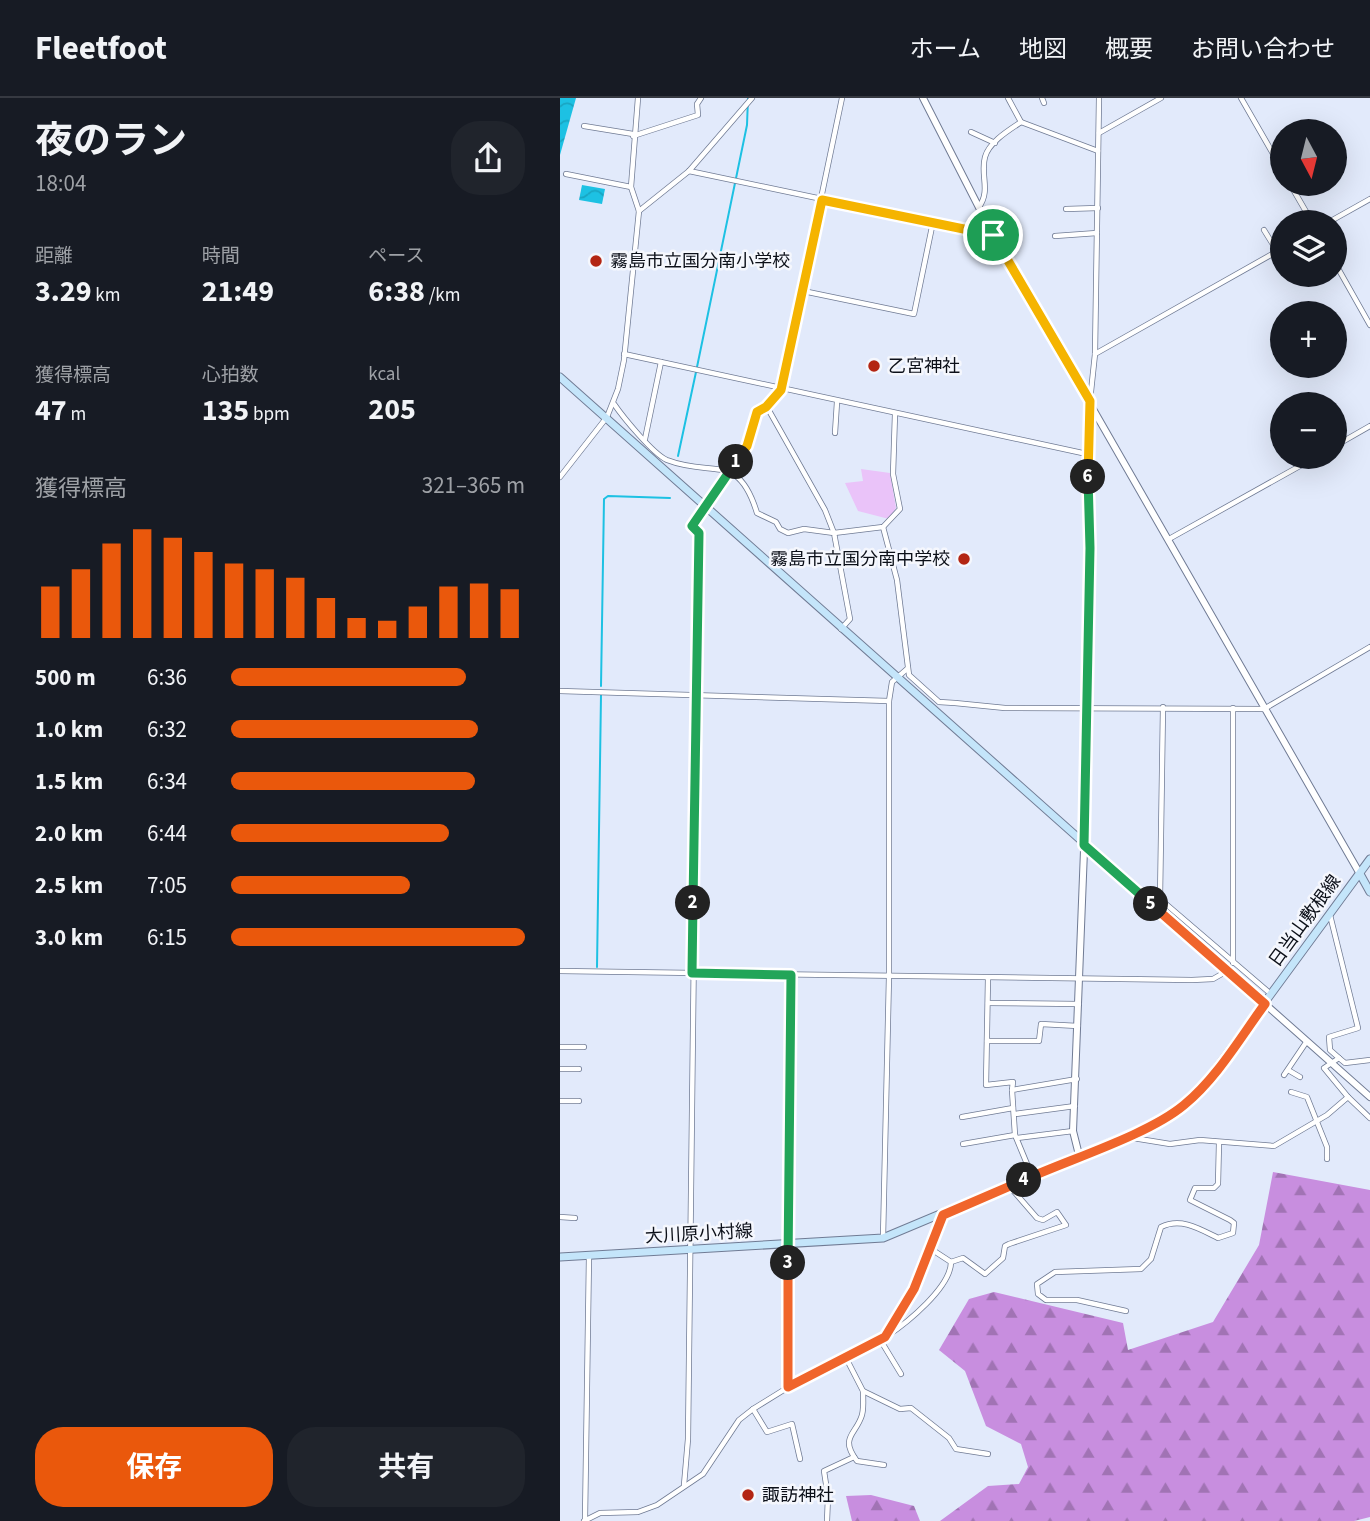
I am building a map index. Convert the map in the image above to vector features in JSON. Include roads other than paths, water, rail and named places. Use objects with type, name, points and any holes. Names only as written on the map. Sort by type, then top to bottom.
[{"type":"main road","points":[[560,377],[1265,1004]]},
{"type":"main road","points":[[1360,874],[1370,859]]},
{"type":"main road","name":"日当山敷根線","points":[[1265,1004],[1360,874],[1370,892]]},
{"type":"main road","name":"大川原小村線","points":[[560,1257],[788,1246],[883,1238],[1010,1187],[1172,1114],[1199,1092],[1265,1004]]},
{"type":"street","points":[[560,477],[607,417],[613,403],[624,354],[639,211],[631,187],[638,98]]},
{"type":"street","points":[[584,126],[633,135],[698,115],[697,104],[701,98]]},
{"type":"street","points":[[684,1485],[688,1439],[692,973],[698,693],[699,533],[692,526],[747,446],[757,412],[766,407],[781,390],[842,98]]},
{"type":"street","points":[[923,98],[993,235],[1360,874]]},
{"type":"street","points":[[1008,98],[1021,122],[1098,151]]},
{"type":"street","points":[[1079,1155],[1073,1130],[1081,979],[1090,548],[1087,454],[1094,354],[1099,98]]},
{"type":"street","points":[[1099,133],[1161,98]]},
{"type":"street","points":[[1241,98],[1270,148]]},
{"type":"street","points":[[639,211],[689,171],[751,99]]},
{"type":"street","points":[[978,207],[985,193],[984,158],[995,143],[1021,122]]},
{"type":"street","points":[[971,132],[995,143]]},
{"type":"street","points":[[689,171],[993,235]]},
{"type":"street","points":[[566,174],[631,187]]},
{"type":"street","points":[[1347,212],[1370,199]]},
{"type":"street","points":[[1066,209],[1098,208]]},
{"type":"street","points":[[803,291],[914,314],[933,222]]},
{"type":"street","points":[[1264,230],[1270,240]]},
{"type":"street","points":[[1055,236],[1097,233]]},
{"type":"street","points":[[1094,354],[1270,255]]},
{"type":"street","points":[[1347,284],[1370,324]]},
{"type":"street","points":[[624,354],[1087,454]]},
{"type":"street","points":[[645,439],[661,362]]},
{"type":"street","points":[[835,433],[837,401]]},
{"type":"street","points":[[613,403],[630,426],[665,459],[730,471],[741,478],[750,489],[757,513],[776,522],[780,529],[788,533],[804,529],[834,533],[883,527],[900,509],[893,474],[895,414]]},
{"type":"street","points":[[766,407],[824,510],[834,533],[850,619],[841,629]]},
{"type":"street","points":[[1347,439],[1370,426]]},
{"type":"street","points":[[1169,539],[1294,469]]},
{"type":"street","points":[[883,527],[897,580],[909,675],[939,702],[1005,708],[1264,709],[1370,647]]},
{"type":"street","points":[[883,1238],[889,976],[889,701],[892,682],[907,668]]},
{"type":"street","points":[[560,691],[698,693],[889,701]]},
{"type":"street","points":[[1163,707],[1160,899],[1272,994]]},
{"type":"street","points":[[1233,708],[1233,963]]},
{"type":"street","points":[[1329,915],[1358,1028],[1329,1037],[1329,1050],[1345,1063],[1370,1060]]},
{"type":"street","points":[[560,971],[1206,980],[1227,971]]},
{"type":"street","points":[[788,1387],[791,975]]},
{"type":"street","points":[[988,978],[986,1085],[1013,1082],[1016,1136],[1032,1177]]},
{"type":"street","points":[[988,1003],[1080,1004]]},
{"type":"street","points":[[1265,1004],[1370,1097]]},
{"type":"street","points":[[987,1041],[1039,1041],[1041,1024],[1079,1026]]},
{"type":"street","points":[[1300,1077],[1286,1073],[1307,1041]]},
{"type":"street","points":[[560,1047],[584,1047]]},
{"type":"street","points":[[1339,1058],[1324,1068],[1370,1118]]},
{"type":"street","points":[[560,1069],[579,1069]]},
{"type":"street","points":[[1012,1090],[1077,1079]]},
{"type":"street","points":[[1291,1092],[1307,1097],[1327,1147],[1327,1159]]},
{"type":"street","points":[[1291,1098],[1297,1094]]},
{"type":"street","points":[[1126,1136],[1170,1144],[1200,1140],[1274,1146],[1316,1122],[1348,1097]]},
{"type":"street","points":[[560,1101],[579,1101]]},
{"type":"street","points":[[962,1117],[1075,1106]]},
{"type":"street","points":[[963,1144],[1073,1130]]},
{"type":"street","points":[[1125,1311],[1077,1300],[1046,1300],[1038,1294],[1037,1283],[1055,1272],[1141,1269],[1151,1259],[1161,1227],[1168,1223],[1189,1224],[1218,1238],[1233,1233],[1234,1223],[1191,1200],[1195,1188],[1214,1188],[1218,1184],[1219,1143]]},
{"type":"street","points":[[589,1256],[584,1521],[600,1513],[644,1511],[703,1474],[739,1420],[788,1387],[883,1339],[899,1328],[941,1287],[951,1262],[963,1258],[985,1274],[1003,1258],[1009,1244],[1066,1225],[1056,1212],[1043,1220],[1037,1218],[1010,1187]]},
{"type":"street","points":[[883,1339],[914,1289],[943,1215]]},
{"type":"street","points":[[560,1217],[575,1218]]},
{"type":"street","points":[[931,1249],[951,1262]]},
{"type":"street","points":[[883,1339],[901,1374]]},
{"type":"street","points":[[845,1356],[863,1391],[863,1414],[848,1438],[854,1457],[857,1461],[884,1465]]},
{"type":"street","points":[[863,1391],[900,1409],[911,1408],[949,1438],[956,1449],[988,1454]]},
{"type":"street","points":[[753,1409],[767,1432],[792,1424],[800,1459]]},
{"type":"street","points":[[827,1521],[828,1497],[824,1471],[854,1457]]},
{"type":"water","points":[[560,98],[576,98],[560,155]]},
{"type":"water","points":[[582,185],[605,189],[602,204],[579,200]]},
{"type":"waterway","points":[[697,367],[747,125],[748,98]]},
{"type":"waterway","points":[[678,456],[696,372]]},
{"type":"waterway","points":[[601,686],[604,499],[608,496],[670,498]]},
{"type":"waterway","points":[[597,967],[601,695]]},
{"type":"place","name":"霧島市立国分南小学校","points":[[596,261]]},
{"type":"place","name":"乙宮神社","points":[[874,366]]},
{"type":"place","name":"霧島市立国分南中学校","points":[[964,559]]},
{"type":"place","name":"諏訪神社","points":[[748,1495]]}]
